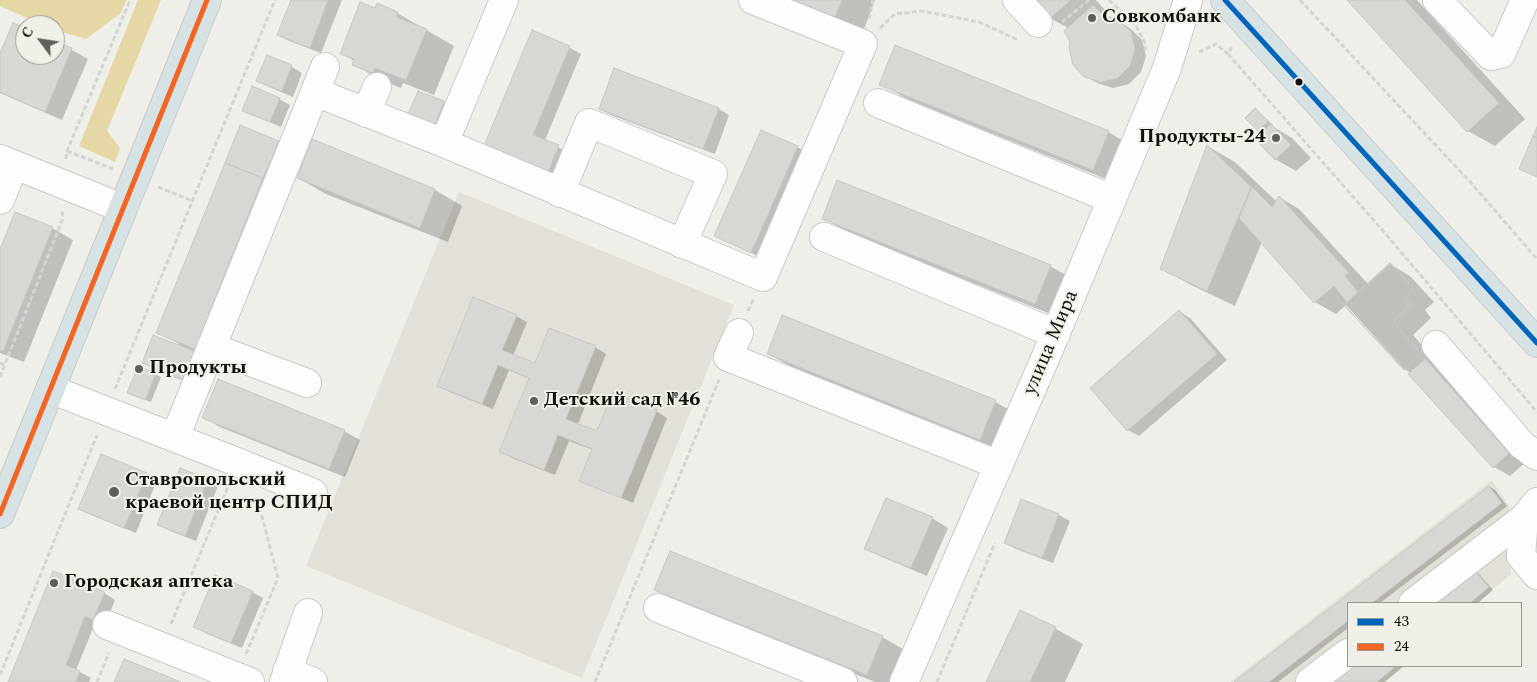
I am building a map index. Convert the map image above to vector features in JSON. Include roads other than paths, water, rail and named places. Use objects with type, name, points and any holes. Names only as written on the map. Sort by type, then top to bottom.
[{"type":"main road","points":[[0,514],[207,0]]},
{"type":"main road","points":[[1225,0],[1536,339]]},
{"type":"street","points":[[444,144],[504,0]]},
{"type":"street","points":[[175,437],[320,79],[366,113],[763,277],[864,44],[753,0]]},
{"type":"street","points":[[1017,0],[1031,31]]},
{"type":"street","name":"улица Мира","points":[[904,682],[1056,334],[1167,68],[1188,0]]},
{"type":"street","points":[[1437,0],[1491,56],[1501,54],[1525,0]]},
{"type":"street","points":[[366,113],[377,87]]},
{"type":"street","points":[[878,103],[1112,199]]},
{"type":"street","points":[[560,193],[589,123],[713,174],[682,244]]},
{"type":"street","points":[[0,200],[7,162],[122,208]]},
{"type":"street","points":[[824,237],[1056,334]]},
{"type":"street","points":[[739,333],[728,358],[999,466]]},
{"type":"street","points":[[1436,345],[1522,445],[1537,456]]},
{"type":"street","points":[[211,347],[307,384]]},
{"type":"street","points":[[50,390],[313,492]]},
{"type":"street","points":[[1530,510],[1521,556],[1537,574]]},
{"type":"street","points":[[1414,602],[1530,510]]},
{"type":"street","points":[[658,608],[843,682]]},
{"type":"street","points":[[308,613],[286,677],[313,682]]},
{"type":"street","points":[[106,625],[243,679]]},
{"type":"street","points":[[1310,682],[1347,654]]},
{"type":"place","name":"Совкомбанк","points":[[1092,18]]},
{"type":"place","name":"Продукты-24","points":[[1276,138]]},
{"type":"place","name":"Продукты","points":[[139,369]]},
{"type":"place","name":"Детский сад №46","points":[[534,401]]},
{"type":"place","name":"Ставропольский краевой центр СПИД","points":[[114,492]]},
{"type":"place","name":"Городская аптека","points":[[54,583]]}]
